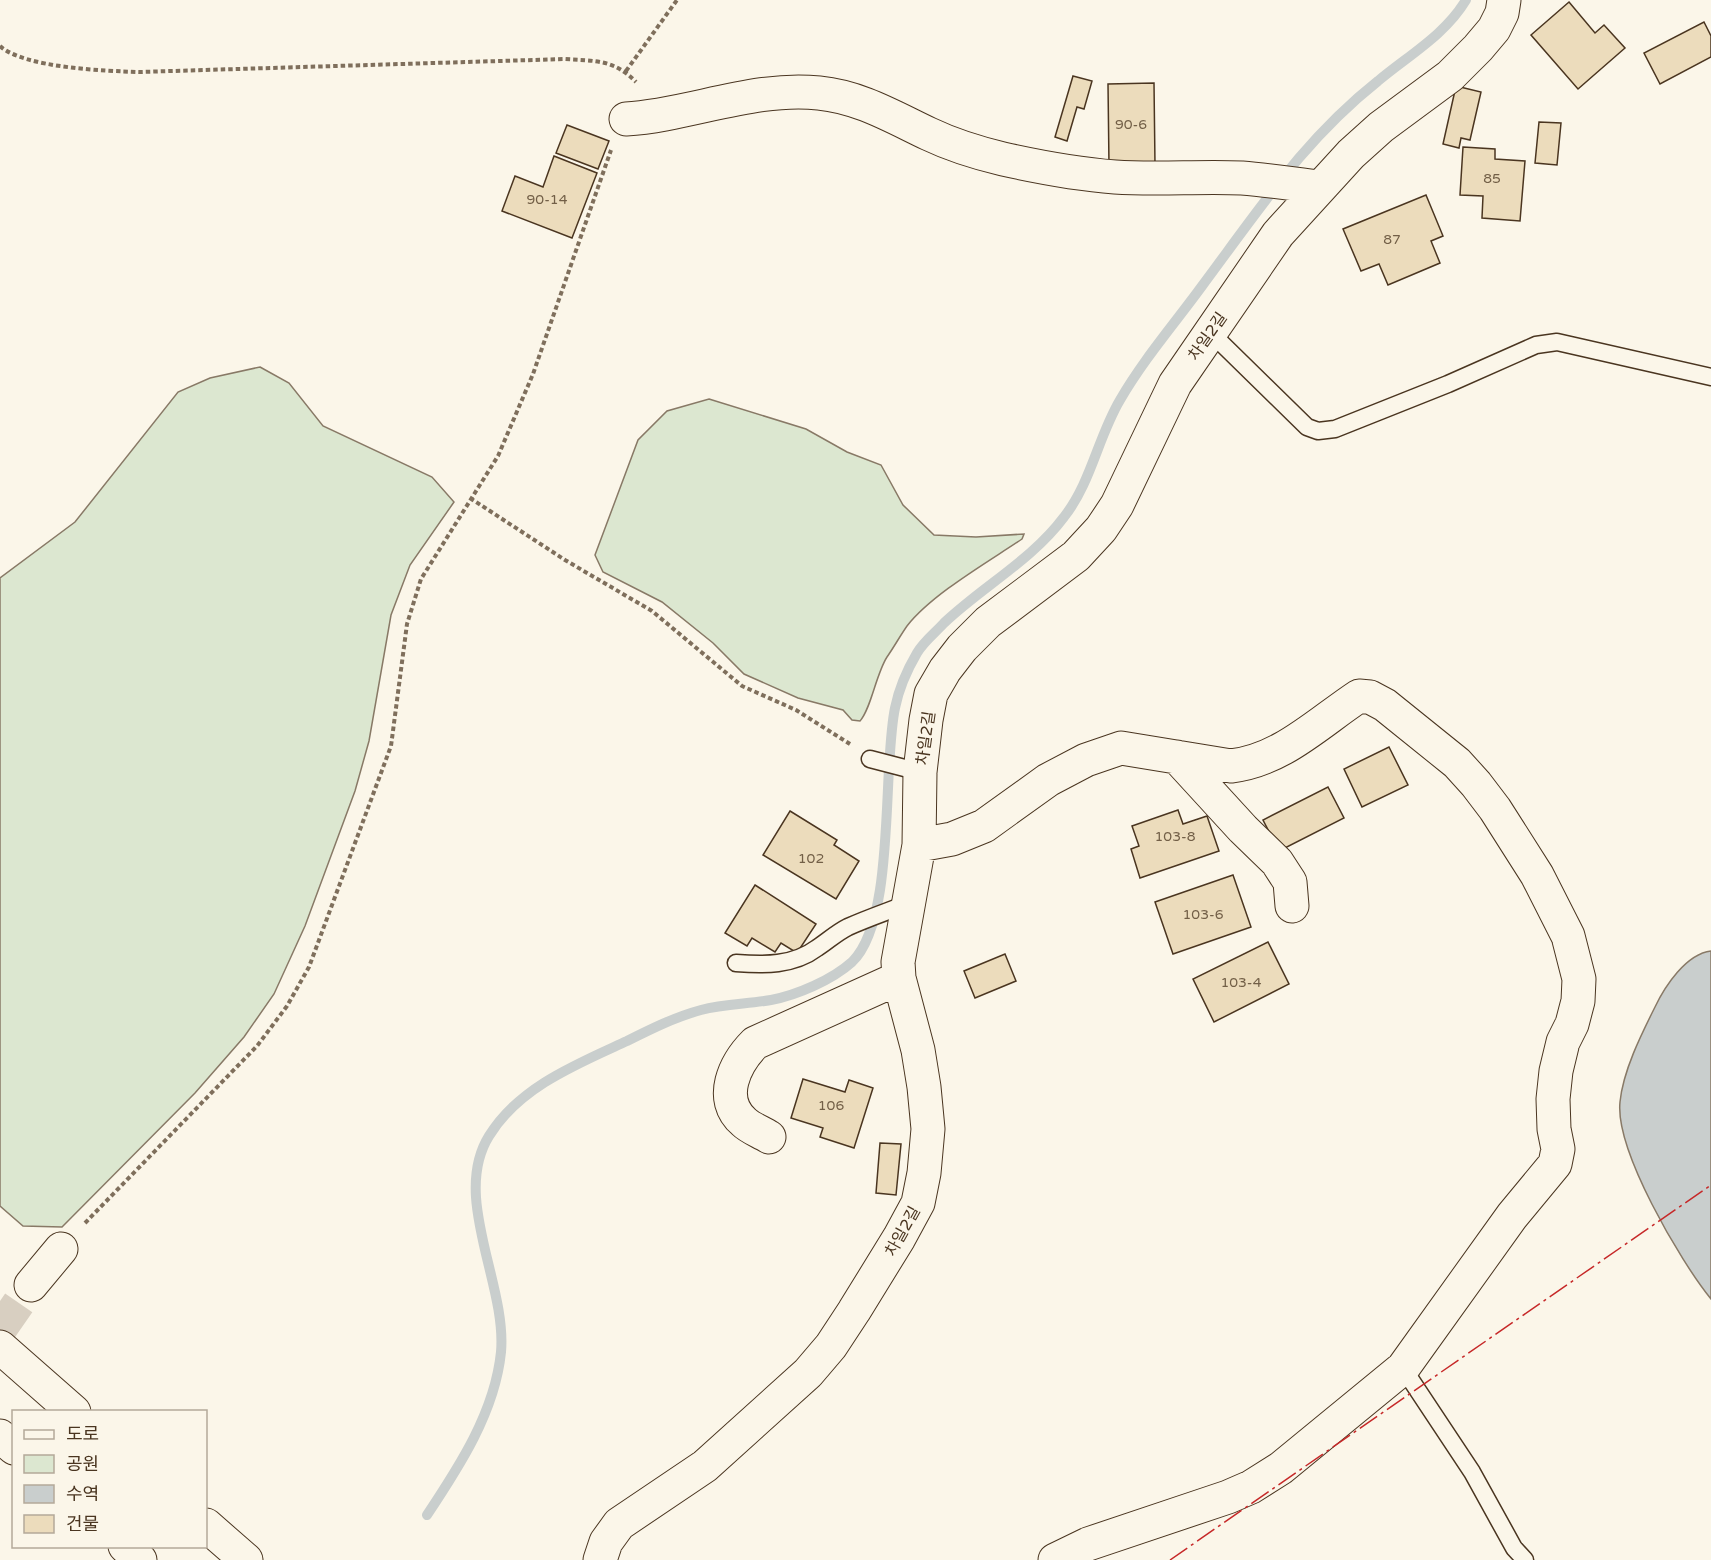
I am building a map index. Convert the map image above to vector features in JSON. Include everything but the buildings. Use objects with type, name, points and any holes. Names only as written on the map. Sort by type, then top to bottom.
[{"type":"main road","name":"차일2길","points":[[600,1560],[606,1542],[619,1524],[705,1466],[808,1373],[831,1346],[854,1311],[918,1203],[924,1173],[928,1129],[918,1050],[899,978],[898,962],[919,845],[920,772],[931,694],[945,670],[962,648],[988,622],[1076,556],[1101,529],[1117,505],[1175,384],[1278,234],[1351,154],[1381,127],[1450,76],[1478,48],[1494,29],[1502,13],[1504,0]]},
{"type":"main road","points":[[641,117],[779,93],[819,93],[857,100],[891,114],[929,134],[963,147],[1001,159],[1057,170],[1116,177],[1241,178],[1320,187]]},
{"type":"main road","points":[[919,845],[952,839],[984,826],[1048,780],[1108,751],[1121,748],[1231,766],[1247,764],[1291,744],[1359,696],[1370,697],[1385,705],[1420,732],[1457,763],[1476,783],[1495,809],[1554,905],[1568,936],[1579,979],[1578,1001],[1572,1024],[1563,1042],[1556,1071],[1553,1099],[1554,1129],[1558,1149],[1555,1164],[1512,1216],[1403,1368],[1281,1468],[1251,1487],[1088,1544],[1055,1560]]},
{"type":"main road","points":[[1178,757],[1243,829],[1277,862],[1290,882],[1292,906]]},
{"type":"main road","points":[[769,1137],[743,1122],[732,1106],[730,1086],[742,1056],[755,1042],[899,978]]},
{"type":"main road","points":[[31,1285],[61,1249]]},
{"type":"main road","points":[[0,1347],[72,1410]]},
{"type":"main road","points":[[0,1436],[12,1446]]},
{"type":"main road","points":[[207,1526],[246,1560]]},
{"type":"main road","points":[[127,1548],[140,1560]]},
{"type":"lane","points":[[1210,332],[1307,427],[1318,431],[1335,429],[1438,388],[1536,345],[1557,342],[1711,377]]},
{"type":"lane","points":[[870,759],[920,772]]},
{"type":"lane","points":[[736,963],[760,965],[790,962],[804,956],[830,937],[849,927],[909,903]]},
{"type":"lane","points":[[1403,1368],[1473,1472],[1514,1548],[1524,1560]]},
{"type":"path","points":[[626,71],[676,0]]},
{"type":"path","points":[[0,46],[6,51],[35,60],[84,70],[139,72],[565,59],[604,62],[626,71],[646,93],[641,117],[616,135],[533,374],[498,456],[421,579],[407,624],[390,746],[309,967],[287,1006],[257,1046],[61,1249]]},
{"type":"path","points":[[470,498],[565,560],[652,611],[742,686],[796,710],[870,759]]},
{"type":"green space","points":[[260,367],[289,383],[323,426],[432,477],[454,502],[410,565],[391,615],[369,741],[355,791],[305,926],[274,994],[244,1037],[195,1093],[62,1227],[23,1226],[0,1206],[0,578],[75,522],[178,392],[210,378]]},
{"type":"green space","points":[[709,399],[806,429],[847,452],[881,465],[903,505],[934,535],[976,537],[1024,534],[1022,539],[945,590],[907,626],[883,664],[864,716],[860,721],[852,720],[843,710],[798,698],[744,674],[713,643],[662,602],[603,572],[595,555],[638,440],[667,411]]},
{"type":"water","points":[[1711,951],[1711,1299],[1667,1233],[1638,1175],[1621,1123],[1620,1102],[1633,1053],[1664,990],[1685,964],[1702,953]]},
{"type":"waterway","points":[[427,1515],[474,1438],[491,1396],[501,1352],[501,1326],[483,1241],[476,1186],[479,1160],[489,1136],[516,1104],[533,1090],[569,1068],[691,1013],[718,1006],[771,1000],[803,991],[835,975],[852,962],[866,942],[875,913],[882,879],[891,735],[895,708],[904,679],[917,653],[944,623],[1022,560],[1064,517],[1081,490],[1112,414],[1129,385],[1299,158],[1357,99],[1448,24],[1466,0]]},
{"type":"tunnel","points":[[0,1330],[31,1285]]},
{"type":"power","points":[[1170,1560],[1711,1185]]}]
